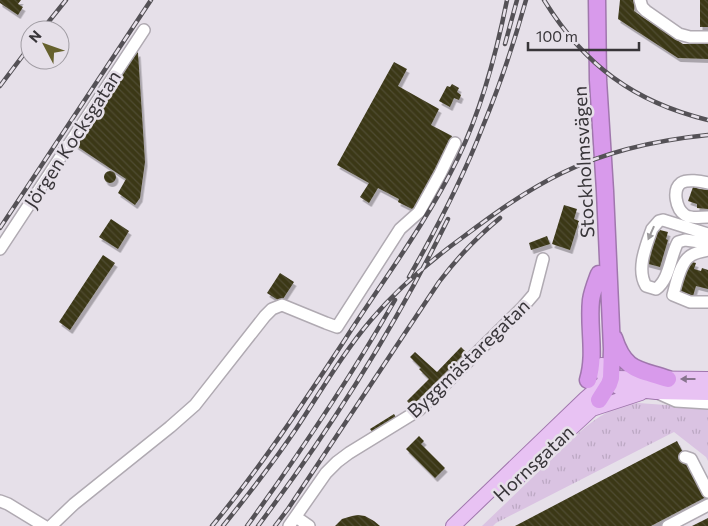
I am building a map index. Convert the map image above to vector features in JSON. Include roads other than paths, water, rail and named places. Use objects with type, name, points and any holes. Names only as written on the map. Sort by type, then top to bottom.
[{"type":"highway","name":"Stockholmsvägen","points":[[585,0],[590,146],[607,376]]},
{"type":"highway","name":"Stockholmsvägen","points":[[597,0],[598,89],[611,321]]},
{"type":"highway","name":"Stockholmsvägen","points":[[588,380],[592,356],[591,299],[599,274]]},
{"type":"highway","points":[[595,404],[607,376],[612,354],[611,321]]},
{"type":"highway","points":[[611,321],[618,349],[630,365],[645,373],[668,378]]},
{"type":"main road","points":[[607,376],[708,379]]},
{"type":"main road","points":[[607,376],[620,388],[651,392],[708,393]]},
{"type":"main road","name":"Hornsgatan","points":[[467,519],[607,376]]},
{"type":"main road","name":"Hornsgatan","points":[[568,416],[588,380]]},
{"type":"main road","points":[[595,404],[651,392]]},
{"type":"main road","name":"Hornsgatan","points":[[453,526],[467,519],[595,404]]},
{"type":"main road","points":[[448,526],[467,519]]},
{"type":"street","points":[[640,0],[642,7],[646,11],[679,34],[708,38]]},
{"type":"street","name":"Jörgen Kocksgatan","points":[[0,249],[144,30]]},
{"type":"street","points":[[51,526],[74,504],[195,405],[272,309],[282,306],[337,327],[400,229],[419,212],[455,143]]},
{"type":"street","points":[[708,183],[687,181],[682,183],[678,187],[676,201],[683,214],[691,217],[708,217]]},
{"type":"street","points":[[708,234],[668,221],[659,221],[652,229],[643,258],[644,283],[648,288],[656,289],[661,285],[676,245],[681,240],[708,243]]},
{"type":"street","points":[[708,250],[688,257],[682,266],[673,295],[690,302],[708,302]]},
{"type":"street","name":"Byggmästaregatan","points":[[293,521],[326,473],[337,462],[419,410],[522,308],[534,294],[543,259]]},
{"type":"street","points":[[651,392],[676,401],[708,404]]},
{"type":"street","points":[[685,457],[691,460],[708,492]]},
{"type":"street","points":[[0,501],[44,526]]},
{"type":"street","points":[[668,526],[708,506]]},
{"type":"street","points":[[293,521],[309,526]]},
{"type":"railway","points":[[50,20],[66,0]]},
{"type":"railway","points":[[0,228],[151,0]]},
{"type":"railway","points":[[212,526],[248,481],[298,410],[405,250],[446,182],[467,139],[481,101],[493,61],[507,0]]},
{"type":"railway","points":[[505,44],[517,0]]},
{"type":"railway","points":[[409,277],[430,240],[467,165],[501,79],[526,0]]},
{"type":"railway","points":[[544,0],[576,44],[613,78],[657,103],[708,120]]},
{"type":"railway","points":[[0,86],[20,59]]},
{"type":"railway","points":[[223,526],[296,429],[360,333],[392,297],[438,256],[524,194],[579,165],[597,158],[652,143],[708,135]]},
{"type":"railway","points":[[275,526],[439,282],[468,248],[500,218]]},
{"type":"railway","points":[[258,526],[311,453],[360,377],[406,299],[448,219]]},
{"type":"railway","points":[[247,526],[324,415],[395,300]]}]
